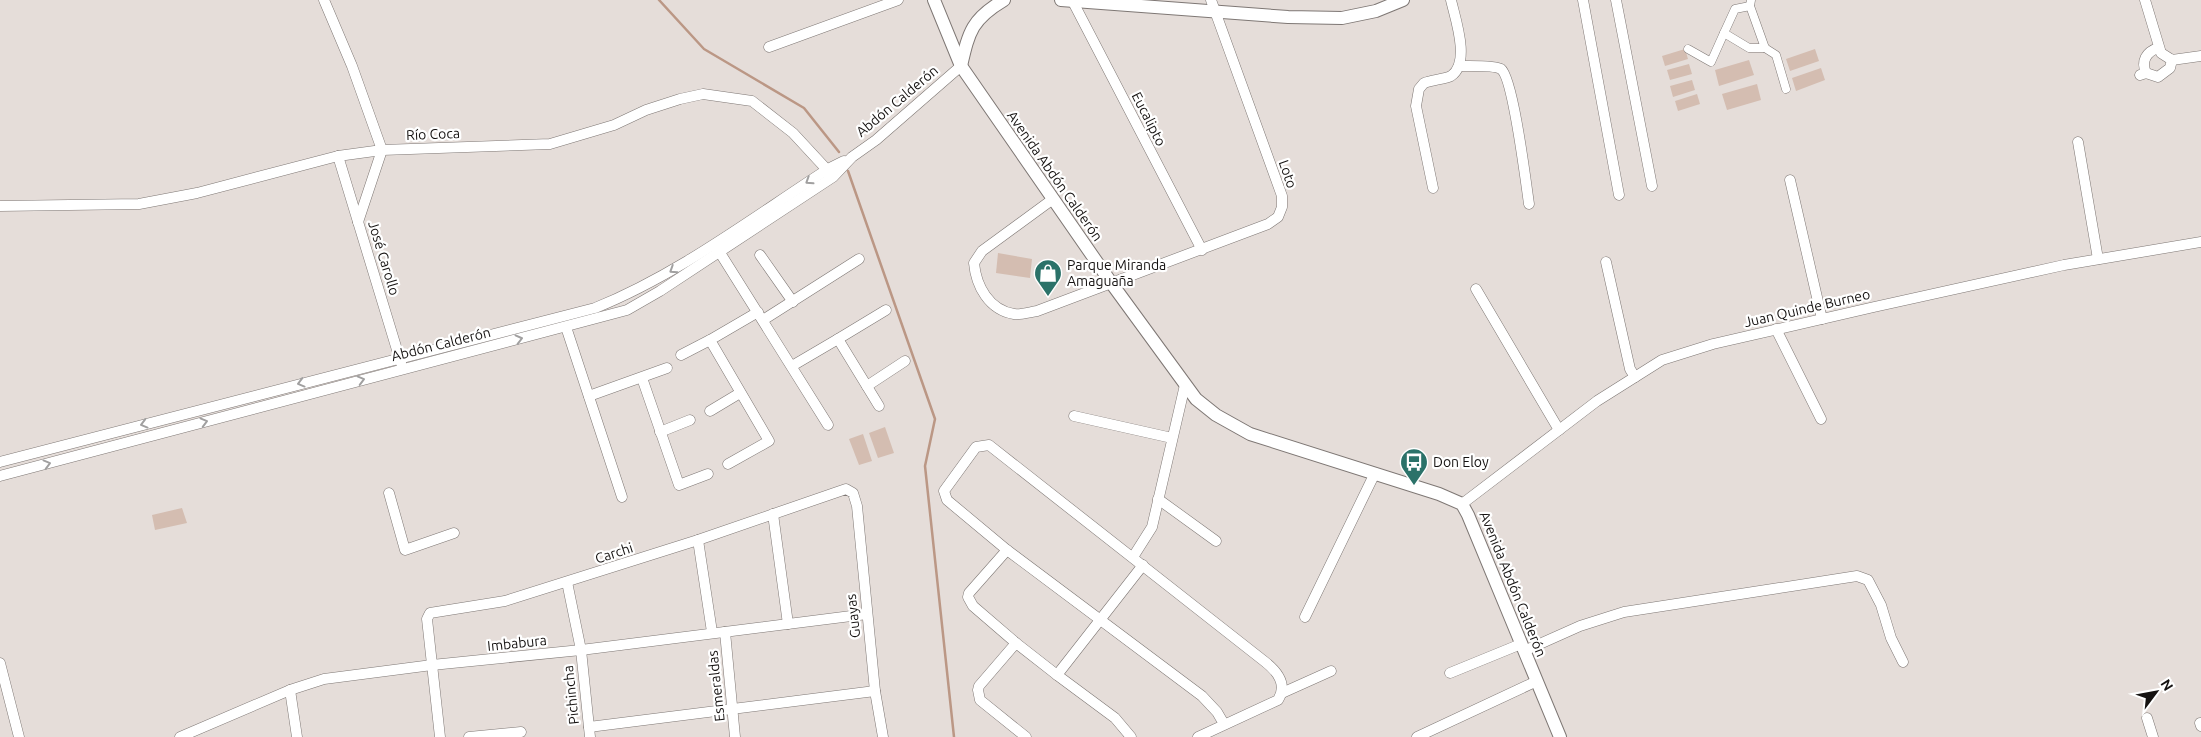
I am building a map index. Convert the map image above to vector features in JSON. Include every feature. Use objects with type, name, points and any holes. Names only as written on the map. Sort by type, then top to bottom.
[{"type":"street","points":[[324,0],[352,66],[382,150],[358,222]]},
{"type":"street","points":[[770,47],[898,0]]},
{"type":"street","name":"Avenida Abdón Calderón","points":[[934,0],[960,66],[1112,284],[1196,399],[1216,415],[1250,434],[1451,498],[1462,504],[1560,737]]},
{"type":"street","points":[[960,66],[971,29],[988,10],[1004,0]]},
{"type":"street","points":[[1069,0],[1213,5],[1288,17],[1342,18],[1376,11],[1403,0]]},
{"type":"street","name":"Eucalipto","points":[[1069,0],[1202,250]]},
{"type":"street","points":[[1433,188],[1416,106],[1419,89],[1424,82],[1450,77],[1459,66],[1460,37],[1451,0]]},
{"type":"street","points":[[1583,0],[1619,195]]},
{"type":"street","points":[[1616,0],[1652,186]]},
{"type":"street","points":[[2145,0],[2161,53],[2172,60],[2201,56]]},
{"type":"street","points":[[1688,49],[1711,62],[1735,9],[1751,3],[1765,48]]},
{"type":"street","name":"Loto","points":[[1053,199],[982,251],[974,263],[975,275],[983,294],[996,308],[1015,314],[1037,311],[1202,250],[1268,224],[1278,217],[1282,207],[1282,196],[1213,5]]},
{"type":"street","points":[[1724,33],[1749,48],[1765,48],[1776,55],[1786,89]]},
{"type":"street","points":[[2158,48],[2152,50],[2144,60],[2143,74],[2158,77],[2170,68],[2172,60]]},
{"type":"street","name":"Abdón Calderón","points":[[0,476],[627,310],[660,291],[717,247],[852,158],[876,140],[960,66]]},
{"type":"street","points":[[1459,66],[1497,67],[1506,75],[1513,105],[1529,204]]},
{"type":"street","name":"Río Coca","points":[[0,206],[139,204],[197,193],[338,156],[382,150],[550,144],[614,125],[646,110],[703,94],[752,101],[793,132],[830,173]]},
{"type":"street","points":[[2078,142],[2098,259]]},
{"type":"street","name":"José Carollo","points":[[338,156],[403,369]]},
{"type":"street","points":[[1790,180],[1822,318]]},
{"type":"street","name":"Juan Quinde Burneo","points":[[1462,504],[1597,401],[1662,360],[1713,344],[1822,318],[2064,265],[2201,242]]},
{"type":"street","points":[[717,247],[828,425]]},
{"type":"street","name":"Abdón Calderón","points":[[0,462],[595,308],[627,295],[717,247]]},
{"type":"street","points":[[760,255],[793,302]]},
{"type":"street","points":[[681,355],[793,302],[859,259]]},
{"type":"street","points":[[1606,262],[1630,369],[1634,377]]},
{"type":"street","points":[[1476,289],[1559,430]]},
{"type":"street","points":[[792,366],[886,310]]},
{"type":"street","points":[[566,327],[622,497]]},
{"type":"street","points":[[1776,329],[1822,419]]},
{"type":"street","points":[[838,339],[879,406]]},
{"type":"street","points":[[710,340],[769,441],[728,464]]},
{"type":"street","points":[[867,386],[905,361]]},
{"type":"street","points":[[589,396],[667,368]]},
{"type":"street","points":[[642,378],[679,485],[708,474]]},
{"type":"street","points":[[1133,557],[1152,527],[1185,384]]},
{"type":"street","points":[[710,411],[740,393]]},
{"type":"street","points":[[1074,416],[1172,438]]},
{"type":"street","points":[[660,432],[690,420]]},
{"type":"street","points":[[1198,737],[1278,700],[1282,693],[1281,679],[1272,667],[989,445],[982,444],[976,447],[944,491],[947,500],[1008,550],[1202,696],[1217,712],[1224,724]]},
{"type":"street","points":[[1305,617],[1375,473]]},
{"type":"street","name":"Carchi","points":[[432,665],[427,619],[430,613],[505,602],[698,540],[836,491],[846,489],[853,493]]},
{"type":"street","name":"Guayas","points":[[853,493],[856,506],[875,691],[883,737]]},
{"type":"street","points":[[389,494],[405,550],[454,533]]},
{"type":"street","points":[[1158,499],[1216,541]]},
{"type":"street","points":[[773,514],[788,624]]},
{"type":"street","points":[[698,540],[712,632]]},
{"type":"street","points":[[1008,550],[969,593],[968,597],[973,606],[1016,642],[1115,718],[1131,737]]},
{"type":"street","points":[[1058,675],[1143,566]]},
{"type":"street","points":[[1450,673],[1624,612],[1858,576],[1868,580],[1881,605],[1891,638],[1902,662]]},
{"type":"street","name":"Pichincha","points":[[568,582],[580,650],[589,732]]},
{"type":"street","name":"Imbabura","points":[[180,737],[290,690],[324,679],[432,665],[580,650],[867,614]]},
{"type":"street","name":"Esmeraldas","points":[[725,632],[735,737]]},
{"type":"street","points":[[1016,642],[982,682],[978,695],[983,703],[1026,737]]},
{"type":"street","points":[[0,663],[19,737]]},
{"type":"street","points":[[432,665],[440,737]]},
{"type":"street","points":[[1282,693],[1331,671]]},
{"type":"street","points":[[1417,737],[1537,681]]},
{"type":"street","points":[[290,690],[296,737]]},
{"type":"street","points":[[589,732],[732,709],[875,691]]},
{"type":"street","points":[[2147,718],[2152,737]]},
{"type":"street","points":[[469,737],[521,732]]},
{"type":"shaded area","points":[[1685,49],[1688,59],[1665,66],[1662,56]]},
{"type":"shaded area","points":[[1815,49],[1819,61],[1790,71],[1786,59]]},
{"type":"shaded area","points":[[1749,60],[1754,75],[1719,86],[1715,70]]},
{"type":"shaded area","points":[[1689,64],[1692,74],[1670,80],[1667,70]]},
{"type":"shaded area","points":[[1821,68],[1825,80],[1796,91],[1792,78]]},
{"type":"shaded area","points":[[1692,80],[1695,90],[1673,97],[1670,86]]},
{"type":"shaded area","points":[[1757,84],[1761,100],[1727,110],[1722,94]]},
{"type":"shaded area","points":[[1697,94],[1700,104],[1678,111],[1675,101]]},
{"type":"shaded area","points":[[998,253],[1032,259],[1030,278],[996,273]]},
{"type":"shaded area","points":[[885,427],[894,453],[878,458],[869,433]]},
{"type":"shaded area","points":[[863,434],[872,461],[859,465],[849,439]]},
{"type":"shaded area","points":[[182,508],[187,523],[155,530],[152,515]]},
{"type":"waterway","points":[[659,0],[704,49],[804,108],[839,152]]},
{"type":"waterway","points":[[848,171],[935,419],[925,466],[954,737]]},
{"type":"place","name":"Parque Miranda Amaguaña","points":[[1048,297]]},
{"type":"place","name":"Don Eloy","points":[[1414,486]]}]
